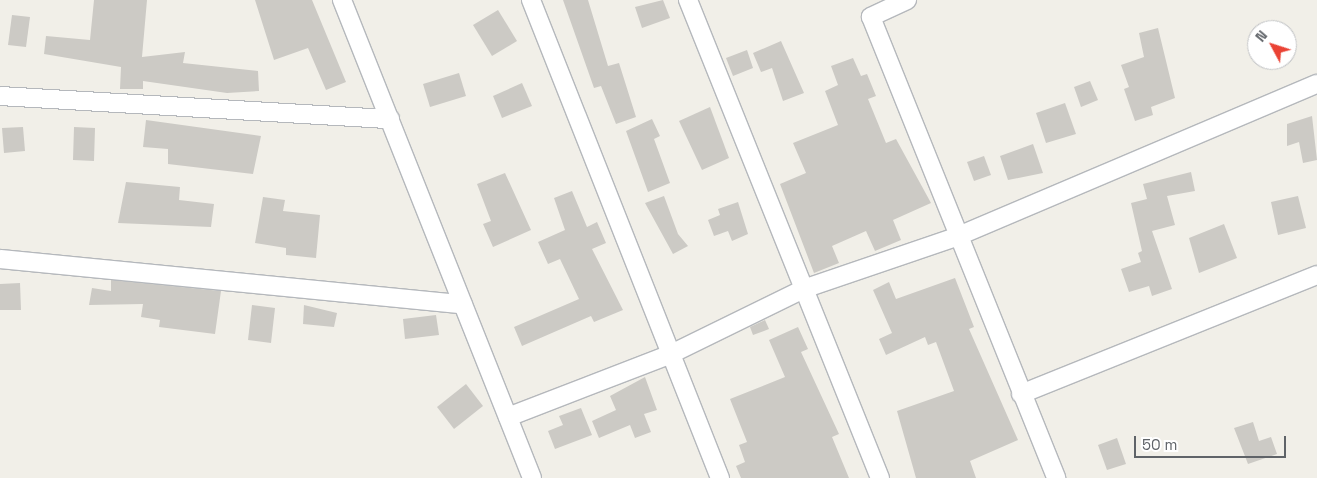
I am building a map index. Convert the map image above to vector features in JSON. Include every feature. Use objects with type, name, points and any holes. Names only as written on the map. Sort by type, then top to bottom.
[{"type":"street","points":[[342,0],[532,478]]},
{"type":"street","points":[[531,0],[720,478]]},
{"type":"street","points":[[688,0],[806,288],[880,478]]},
{"type":"street","points":[[907,0],[871,17],[956,237],[1056,478]]},
{"type":"street","points":[[508,417],[671,354],[806,288],[956,237],[1317,84]]},
{"type":"street","points":[[0,96],[390,119]]},
{"type":"street","points":[[0,259],[463,304]]},
{"type":"street","points":[[1021,394],[1317,275]]},
{"type":"building","points":[[94,0],[147,0],[142,57],[185,52],[183,63],[258,71],[259,91],[227,93],[143,81],[143,89],[120,89],[121,67],[44,54],[46,36],[90,40]]},
{"type":"building","points":[[255,0],[312,0],[346,82],[326,90],[308,48],[274,60]]},
{"type":"building","points":[[563,0],[588,0],[608,66],[619,63],[636,117],[616,124],[601,86],[594,88]]},
{"type":"building","points":[[663,0],[670,18],[642,28],[635,7]]},
{"type":"building","points":[[498,10],[517,41],[492,56],[473,25]]},
{"type":"building","points":[[12,15],[30,17],[26,47],[8,45]]},
{"type":"building","points":[[1158,28],[1175,98],[1151,107],[1153,115],[1135,121],[1124,89],[1129,87],[1121,65],[1144,57],[1139,33]]},
{"type":"building","points":[[781,41],[804,93],[783,101],[772,68],[761,72],[753,53]]},
{"type":"building","points":[[747,50],[753,68],[733,76],[726,58]]},
{"type":"building","points":[[853,58],[861,76],[867,74],[876,96],[868,99],[886,143],[896,139],[931,203],[893,220],[901,240],[875,251],[866,231],[832,246],[839,263],[814,273],[780,184],[806,173],[793,143],[838,125],[825,91],[838,85],[831,66]]},
{"type":"building","points":[[459,73],[466,96],[430,107],[423,84]]},
{"type":"building","points":[[1090,81],[1098,100],[1081,107],[1074,87]]},
{"type":"building","points":[[522,83],[532,106],[502,118],[493,96]]},
{"type":"building","points":[[1065,103],[1076,134],[1046,143],[1036,113]]},
{"type":"building","points":[[710,107],[729,158],[702,170],[679,121]]},
{"type":"building","points":[[1312,116],[1317,160],[1303,163],[1299,142],[1287,146],[1287,124]]},
{"type":"building","points":[[652,119],[660,136],[654,139],[670,183],[648,192],[626,131]]},
{"type":"building","points":[[146,120],[261,136],[253,174],[168,164],[168,149],[143,147]]},
{"type":"building","points":[[23,127],[25,151],[4,153],[2,128]]},
{"type":"building","points":[[74,127],[95,128],[94,161],[73,160]]},
{"type":"building","points":[[1033,144],[1043,173],[1008,180],[1000,156]]},
{"type":"building","points":[[984,156],[991,175],[974,181],[967,162]]},
{"type":"building","points":[[1191,172],[1195,191],[1167,196],[1175,225],[1152,231],[1172,289],[1152,296],[1149,286],[1129,292],[1121,269],[1141,262],[1138,253],[1142,251],[1131,203],[1147,199],[1143,184]]},
{"type":"building","points":[[505,173],[531,230],[493,247],[483,224],[491,221],[477,184]]},
{"type":"building","points":[[126,182],[180,187],[179,200],[214,204],[211,227],[118,223]]},
{"type":"building","points":[[572,191],[587,227],[597,222],[606,243],[592,249],[623,310],[594,322],[591,316],[522,346],[514,327],[579,299],[560,259],[548,264],[538,242],[565,230],[554,198]]},
{"type":"building","points":[[664,196],[678,234],[688,246],[673,254],[645,203]]},
{"type":"building","points":[[1298,196],[1306,228],[1278,235],[1271,202]]},
{"type":"building","points":[[263,197],[285,200],[283,211],[320,215],[316,258],[286,255],[286,248],[255,243]]},
{"type":"building","points":[[738,202],[748,234],[732,241],[728,231],[714,236],[708,220],[720,215],[718,209]]},
{"type":"building","points":[[1224,224],[1237,258],[1199,273],[1189,238]]},
{"type":"building","points":[[955,278],[974,327],[969,329],[1018,440],[970,461],[976,478],[916,478],[897,411],[954,391],[936,342],[928,345],[925,337],[886,355],[879,339],[892,333],[873,290],[889,282],[896,299]]},
{"type":"building","points":[[111,280],[221,291],[215,334],[159,327],[160,320],[141,317],[143,304],[89,305],[92,288],[111,291]]},
{"type":"building","points":[[20,283],[21,310],[0,310],[0,284]]},
{"type":"building","points":[[252,305],[275,308],[271,343],[248,340]]},
{"type":"building","points":[[304,305],[337,313],[334,327],[303,324]]},
{"type":"building","points":[[436,315],[439,335],[405,339],[403,319]]},
{"type":"building","points":[[765,320],[769,329],[753,335],[750,327]]},
{"type":"building","points":[[798,327],[808,349],[801,352],[839,434],[832,437],[849,478],[741,478],[736,466],[745,462],[739,445],[747,442],[730,399],[785,377],[769,340]]},
{"type":"building","points":[[645,377],[657,410],[644,414],[651,432],[635,438],[630,425],[599,438],[592,421],[616,410],[610,396]]},
{"type":"building","points":[[466,384],[483,406],[454,429],[437,407]]},
{"type":"building","points":[[581,408],[592,435],[555,449],[548,431],[563,425],[559,416]]},
{"type":"building","points":[[1253,422],[1259,441],[1271,437],[1277,454],[1248,464],[1234,428]]},
{"type":"building","points":[[1117,438],[1126,464],[1107,470],[1098,445]]}]
